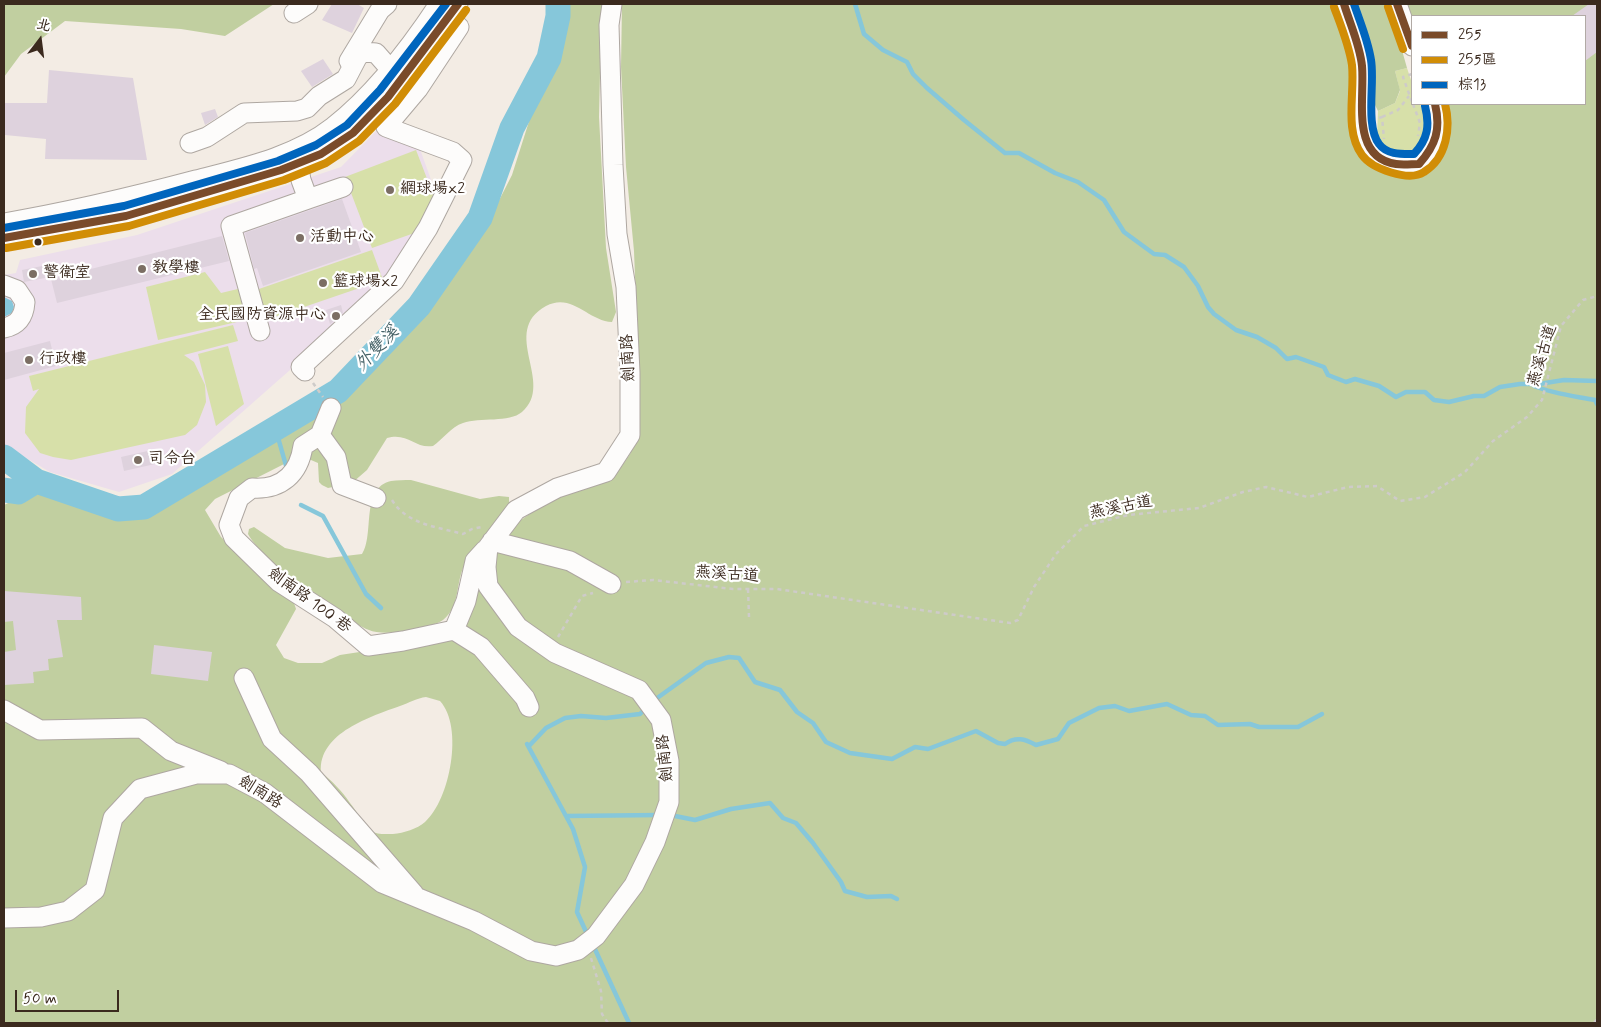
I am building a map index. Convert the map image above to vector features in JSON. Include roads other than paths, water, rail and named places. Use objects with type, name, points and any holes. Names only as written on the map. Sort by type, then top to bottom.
[{"type":"street","points":[[310,92],[341,74],[380,10],[387,4]]},
{"type":"street","name":"劍南路","points":[[4,918],[41,917],[68,911],[94,890],[113,818],[140,789],[196,774],[229,774],[266,793],[382,883],[474,921],[531,951],[556,956],[578,950],[590,941],[634,885],[656,842],[669,802],[669,761],[660,720],[639,690],[555,653],[518,628],[488,586],[486,567],[490,544],[516,510],[557,488],[606,472],[630,435],[630,373],[626,287],[618,234],[613,165],[609,25],[612,4]]},
{"type":"street","points":[[1344,4],[1362,64],[1362,132],[1369,150],[1383,160],[1400,166],[1420,164],[1433,149],[1439,130],[1435,105]]},
{"type":"street","points":[[1397,4],[1411,43]]},
{"type":"street","points":[[4,223],[106,204],[251,166],[305,144],[332,128],[368,96],[390,69],[449,9]]},
{"type":"street","points":[[4,238],[126,216],[281,170],[322,154],[353,133],[388,97],[449,9]]},
{"type":"street","points":[[305,371],[301,367],[394,281],[428,228],[462,160],[453,152],[386,127],[418,89],[459,27],[449,9]]},
{"type":"street","points":[[190,143],[207,137],[244,113],[297,111],[307,108],[319,96],[346,79],[358,56],[364,52],[376,53],[390,69]]},
{"type":"street","points":[[298,163],[301,180],[308,199]]},
{"type":"street","points":[[260,331],[231,226],[343,187]]},
{"type":"street","points":[[4,285],[17,290],[24,302],[22,317],[17,323],[4,328]]},
{"type":"street","name":"劍南路 100 巷","points":[[331,408],[320,435],[302,446],[300,461],[288,479],[262,488],[252,488],[239,498],[229,525],[234,538],[279,582],[335,618],[368,646],[454,630]]},
{"type":"street","points":[[320,435],[336,457],[342,486],[376,498]]},
{"type":"street","points":[[529,707],[525,698],[481,647],[454,630],[466,601],[475,561],[490,544],[570,561],[611,584]]},
{"type":"street","points":[[244,678],[272,739],[310,773],[416,897]]},
{"type":"street","points":[[4,710],[40,730],[142,728],[171,751],[229,774]]},
{"type":"water","points":[[4,297],[12,301],[14,307],[12,313],[4,317]]},
{"type":"waterway","name":"外雙溪","points":[[4,457],[36,481],[118,509],[144,507],[338,391],[419,306],[480,218],[512,128],[549,58],[558,16],[558,4]]},
{"type":"waterway","points":[[855,4],[864,34],[883,50],[907,62],[913,74],[964,120],[1005,153],[1019,153],[1055,173],[1078,182],[1104,200],[1124,232],[1154,254],[1165,255],[1184,267],[1198,286],[1208,307],[1214,314],[1236,330],[1257,337],[1276,348],[1287,359],[1296,357],[1324,367],[1328,375],[1346,382],[1355,379],[1379,386],[1396,397],[1406,392],[1425,392],[1434,400],[1449,402],[1474,396],[1484,396],[1500,387],[1520,384],[1539,384],[1564,380],[1597,381]]},
{"type":"waterway","points":[[1534,386],[1557,393],[1595,400],[1597,404]]},
{"type":"waterway","points":[[275,427],[287,469]]},
{"type":"waterway","name":"外雙溪","points":[[4,490],[18,492],[36,481]]},
{"type":"waterway","points":[[301,505],[323,516],[366,594],[381,608]]},
{"type":"waterway","points":[[653,701],[706,663],[729,657],[739,658],[755,682],[780,690],[797,712],[813,723],[826,742],[850,753],[892,759],[915,747],[928,749],[976,731],[998,743],[1005,744],[1020,739],[1036,745],[1058,739],[1069,723],[1099,708],[1115,706],[1129,711],[1167,704],[1191,715],[1205,716],[1218,725],[1250,724],[1259,727],[1298,727],[1322,714]]},
{"type":"waterway","points":[[529,746],[546,728],[565,718],[581,716],[606,718],[640,714],[646,708]]},
{"type":"waterway","points":[[527,744],[573,829],[585,867],[577,912],[588,936]]},
{"type":"waterway","points":[[670,815],[695,820],[731,809],[770,803],[783,818],[796,823],[813,843],[841,882],[845,891],[867,897],[891,896],[897,899]]},
{"type":"waterway","points":[[566,816],[660,815]]},
{"type":"waterway","points":[[593,945],[629,1023]]},
{"type":"place","name":"網球場x2","points":[[390,190]]},
{"type":"place","name":"活動中心","points":[[300,238]]},
{"type":"place","name":"教學樓","points":[[142,269]]},
{"type":"place","name":"警衛室","points":[[33,274]]},
{"type":"place","name":"籃球場x2","points":[[323,283]]},
{"type":"place","name":"全民國防資源中心","points":[[336,316]]},
{"type":"place","name":"行政樓","points":[[29,360]]},
{"type":"place","name":"司令台","points":[[138,460]]}]
